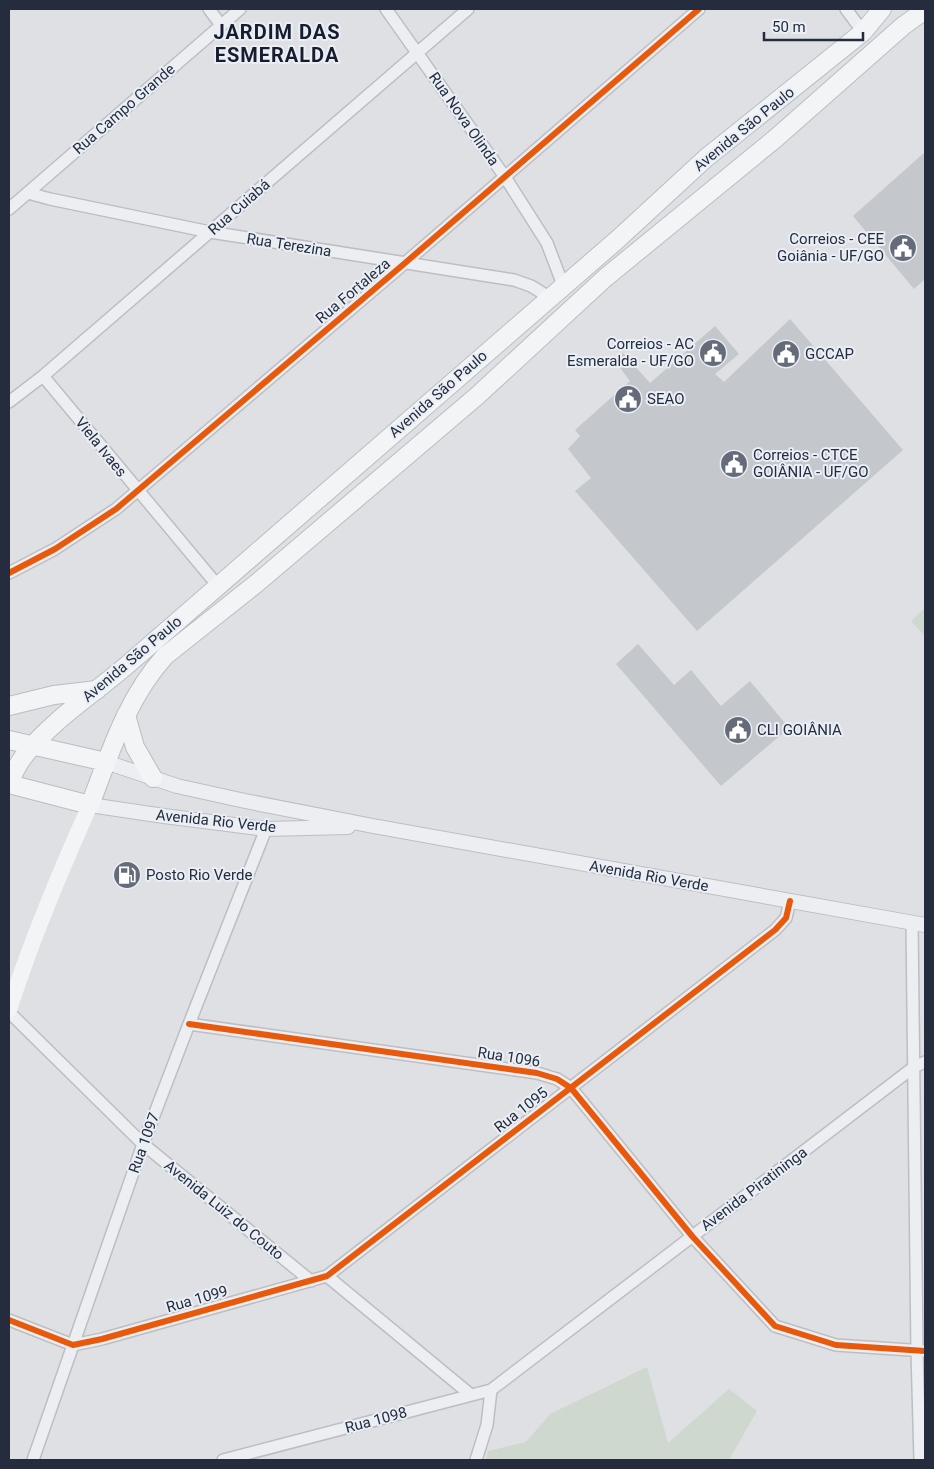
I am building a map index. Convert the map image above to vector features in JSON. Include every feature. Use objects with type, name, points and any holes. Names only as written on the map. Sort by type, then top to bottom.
[{"type":"main road","name":"Avenida São Paulo","points":[[903,26],[915,9]]},
{"type":"main road","name":"Avenida São Paulo","points":[[90,805],[126,715],[152,671],[165,656],[257,583],[477,396],[605,278],[776,138],[903,26],[925,10]]},
{"type":"main road","name":"Avenida São Paulo","points":[[9,784],[22,758],[60,719],[98,690],[618,239],[706,158],[863,32],[882,11]]},
{"type":"main road","points":[[605,278],[600,268],[618,239]]},
{"type":"main road","points":[[538,339],[562,303],[563,285]]},
{"type":"main road","points":[[9,706],[54,694],[98,690]]},
{"type":"main road","points":[[126,715],[135,747],[153,778]]},
{"type":"main road","points":[[9,740],[106,762]]},
{"type":"main road","points":[[9,784],[90,805],[48,900],[20,973],[9,1012]]},
{"type":"street","points":[[209,9],[221,25]]},
{"type":"street","name":"Rua Campo Grande","points":[[9,210],[240,9]]},
{"type":"street","name":"Rua Nova Olinda","points":[[386,9],[504,177],[546,243],[563,285]]},
{"type":"street","name":"Rua Cuiabá","points":[[9,402],[43,376],[468,9]]},
{"type":"street","name":"Rua Fortaleza","points":[[9,573],[55,549],[116,509],[699,9]]},
{"type":"street","points":[[846,9],[863,32]]},
{"type":"street","name":"Rua Terezina","points":[[28,193],[210,232],[514,280],[531,286],[549,297]]},
{"type":"street","name":"Viela Ivaes","points":[[43,376],[218,586]]},
{"type":"street","name":"Avenida Rio Verde","points":[[106,762],[177,786],[244,801],[918,924]]},
{"type":"street","name":"Avenida Rio Verde","points":[[90,805],[266,829],[374,826]]},
{"type":"street","name":"Rua 1097","points":[[33,1460],[143,1144],[266,829]]},
{"type":"street","name":"Rua 1095","points":[[327,1276],[775,930],[786,918],[790,901]]},
{"type":"street","points":[[918,924],[914,1067],[921,1351],[920,1460]]},
{"type":"street","name":"Avenida Luiz do Couto","points":[[9,1012],[143,1144],[311,1281]]},
{"type":"street","name":"Rua 1096","points":[[189,1024],[537,1073],[557,1079],[571,1088],[692,1236],[775,1326],[836,1345],[921,1351]]},
{"type":"street","name":"Avenida Piratininga","points":[[522,1366],[914,1067],[925,1062]]},
{"type":"street","points":[[327,1276],[471,1395]]},
{"type":"street","name":"Rua 1099","points":[[73,1345],[102,1339],[327,1276]]},
{"type":"street","points":[[9,1320],[73,1345]]},
{"type":"street","name":"Rua 1098","points":[[223,1460],[491,1390],[522,1366]]},
{"type":"street","points":[[476,1460],[487,1425],[491,1390]]},
{"type":"shaded area","points":[[925,608],[925,636],[911,621]]},
{"type":"shaded area","points":[[647,1367],[668,1443],[729,1389],[757,1411],[729,1460],[486,1460],[488,1451],[526,1442],[550,1414]]},
{"type":"building","name":"Correios - CEE Goiânia - UF/GO","points":[[925,152],[925,279],[914,289],[853,216]]},
{"type":"building","name":"Correios - CTCE GOIÂNIA - UF/GO","points":[[790,319],[903,450],[697,631],[575,491],[591,478],[568,449],[580,436],[575,430],[630,381],[614,360],[623,353],[650,383],[715,326],[739,354],[715,374],[724,382]]},
{"type":"building","points":[[638,644],[674,685],[691,670],[721,706],[750,681],[789,728],[721,786],[616,664]]},
{"type":"cycle path","points":[[9,573],[55,549],[116,509],[699,9]]},
{"type":"cycle path","points":[[9,1320],[73,1345],[102,1339],[327,1276],[775,930],[786,918],[790,901]]},
{"type":"cycle path","points":[[189,1024],[537,1073],[557,1079],[571,1088],[692,1236],[775,1326],[836,1345],[925,1351]]},
{"type":"place","name":"Correios - CEE Goiânia - UF/GO","points":[[903,248]]},
{"type":"place","name":"Correios - AC Esmeralda - UF/GO","points":[[713,353]]},
{"type":"place","name":"GCCAP","points":[[786,354]]},
{"type":"place","name":"SEAO","points":[[628,399]]},
{"type":"place","name":"Correios - CTCE GOIÂNIA - UF/GO","points":[[734,464]]},
{"type":"place","name":"CLI GOIÂNIA","points":[[738,730]]},
{"type":"place","name":"Posto Rio Verde","points":[[127,875]]},
{"type":"district","name":"JARDIM DAS ESMERALDA","points":[[277,44]]}]
